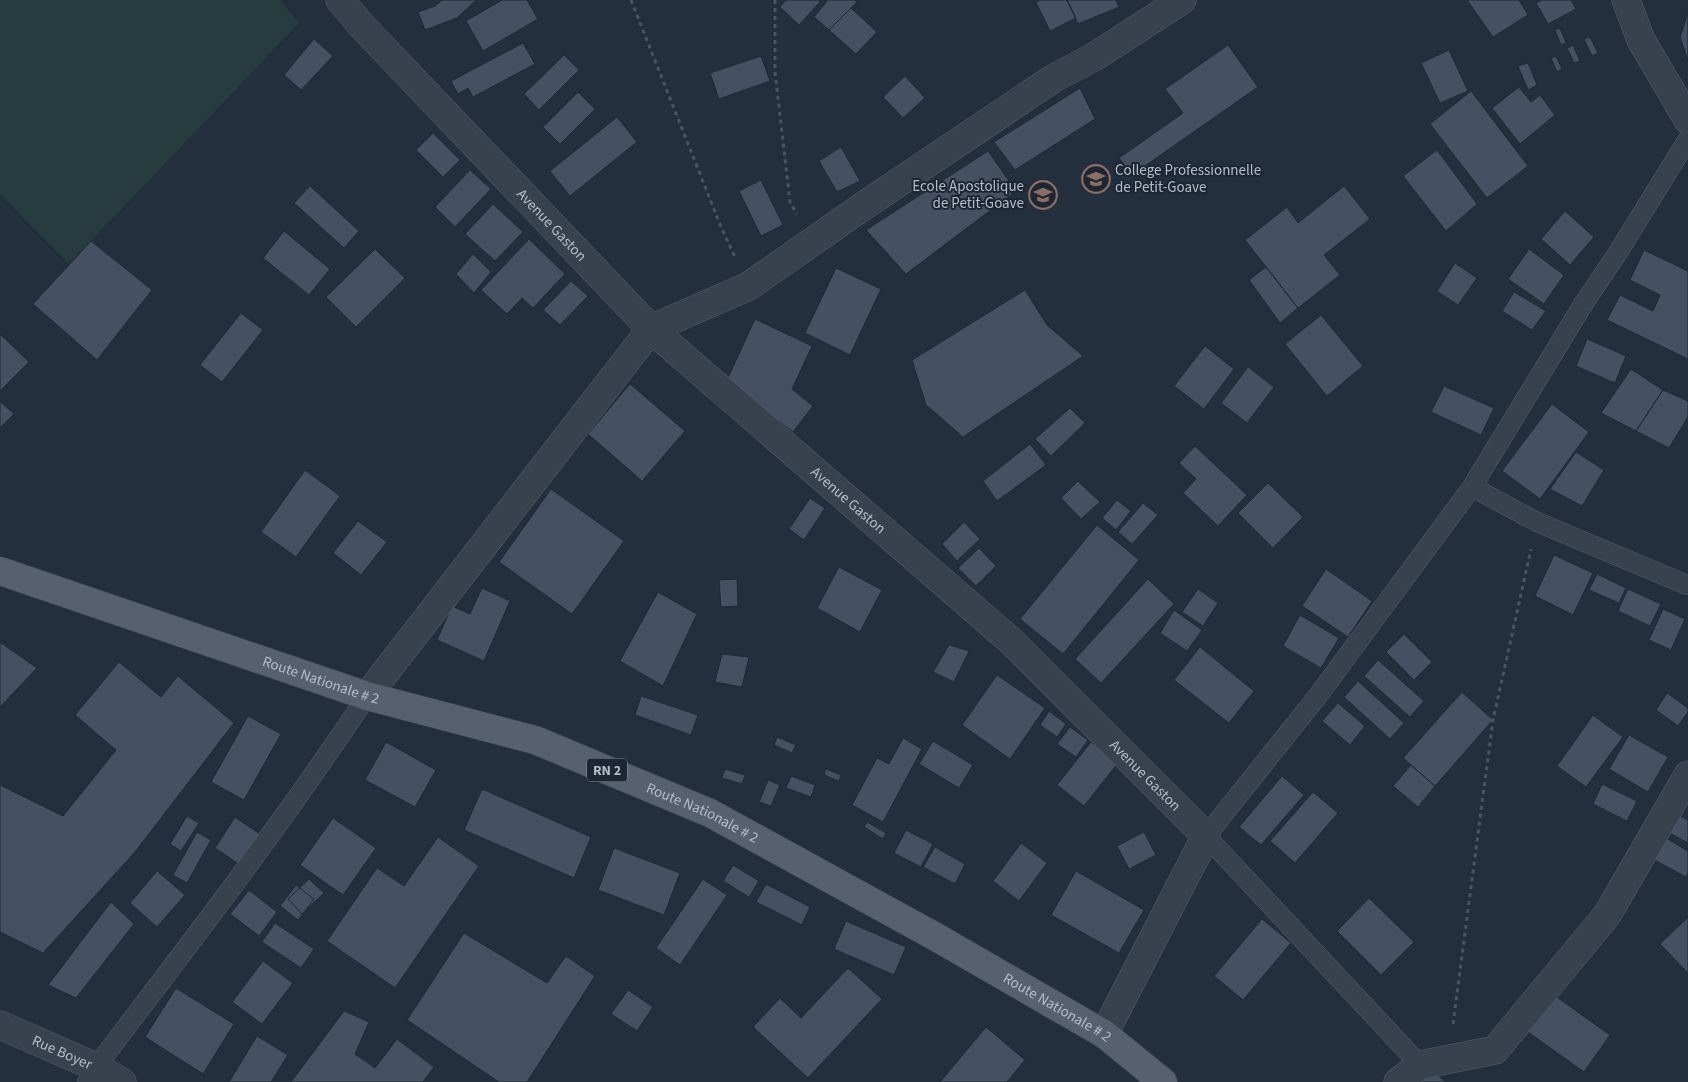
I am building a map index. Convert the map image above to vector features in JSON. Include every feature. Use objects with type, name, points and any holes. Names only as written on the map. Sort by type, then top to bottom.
[{"type":"main road","name":"Route Nationale # 2","points":[[0,571],[367,696],[535,740],[710,813],[944,942],[1104,1034],[1162,1082]]},
{"type":"street","name":"Avenue Gaston","points":[[340,0],[360,25],[651,329],[1011,641],[1206,836]]},
{"type":"street","points":[[367,696],[651,329],[748,286],[1054,78],[1094,57],[1182,0]]},
{"type":"street","points":[[1626,0],[1641,40],[1688,120]]},
{"type":"street","points":[[1398,1082],[1420,1065],[1494,1050],[1545,992],[1607,915],[1688,775]]},
{"type":"street","points":[[1104,1034],[1206,836]]},
{"type":"street","name":"Rue Boyer","points":[[0,1025],[91,1074],[122,1082]]},
{"type":"lane","points":[[1420,1065],[1206,836],[1316,697],[1472,487],[1584,303],[1688,139]]},
{"type":"lane","points":[[1472,487],[1537,522],[1687,585]]},
{"type":"lane","points":[[91,1074],[211,917],[320,766],[367,696]]},
{"type":"path","points":[[631,0],[721,227],[748,286]]},
{"type":"path","points":[[775,0],[775,72],[790,202],[798,215]]},
{"type":"path","points":[[1448,1059],[1493,720],[1537,522]]},
{"type":"green space","points":[[0,0],[280,0],[299,23],[69,264],[0,194]]},
{"type":"building","points":[[442,0],[476,0],[457,18],[425,30],[418,12],[435,6]]},
{"type":"building","points":[[502,0],[527,0],[538,19],[483,51],[466,21]]},
{"type":"building","points":[[786,0],[818,0],[820,2],[799,25],[780,7]]},
{"type":"building","points":[[828,0],[855,0],[857,2],[829,30],[814,17]]},
{"type":"building","points":[[1040,0],[1067,0],[1076,18],[1050,31],[1036,2]]},
{"type":"building","points":[[1067,0],[1116,0],[1119,7],[1078,24]]},
{"type":"building","points":[[1467,0],[1519,0],[1528,15],[1493,37]]},
{"type":"building","points":[[1542,0],[1571,0],[1576,9],[1548,24],[1536,3]]},
{"type":"building","points":[[851,8],[877,32],[856,54],[829,30]]},
{"type":"building","points":[[1688,13],[1688,61],[1680,37]]},
{"type":"building","points":[[1560,28],[1566,43],[1561,45],[1555,30]]},
{"type":"building","points":[[1590,37],[1598,53],[1592,56],[1584,39]]},
{"type":"building","points":[[314,39],[333,56],[301,90],[284,75]]},
{"type":"building","points":[[523,43],[535,64],[473,97],[468,88],[458,94],[451,81]]},
{"type":"building","points":[[1228,45],[1258,87],[1132,175],[1119,158],[1183,113],[1165,89]]},
{"type":"building","points":[[1573,45],[1580,61],[1574,63],[1567,48]]},
{"type":"building","points":[[1449,50],[1468,91],[1440,103],[1421,63]]},
{"type":"building","points":[[564,55],[579,70],[539,110],[524,94]]},
{"type":"building","points":[[761,56],[770,81],[719,99],[710,73]]},
{"type":"building","points":[[1556,56],[1562,69],[1557,72],[1551,58]]},
{"type":"building","points":[[1528,63],[1537,85],[1528,90],[1518,66]]},
{"type":"building","points":[[905,76],[925,98],[903,118],[883,97]]},
{"type":"building","points":[[1519,87],[1531,102],[1540,95],[1555,115],[1520,144],[1492,108]]},
{"type":"building","points":[[1080,88],[1095,119],[1015,170],[994,142]]},
{"type":"building","points":[[1471,91],[1528,166],[1487,198],[1430,124]]},
{"type":"building","points":[[578,92],[595,109],[560,144],[543,127]]},
{"type":"building","points":[[617,117],[637,142],[570,196],[550,171]]},
{"type":"building","points":[[433,133],[460,160],[443,177],[416,150]]},
{"type":"building","points":[[841,147],[860,181],[837,192],[819,161]]},
{"type":"building","points":[[1437,150],[1477,204],[1446,231],[1403,176]]},
{"type":"building","points":[[988,151],[1016,191],[906,274],[866,230]]},
{"type":"building","points":[[470,170],[491,189],[455,227],[435,207]]},
{"type":"building","points":[[761,180],[783,225],[761,236],[739,191]]},
{"type":"building","points":[[310,186],[359,231],[344,248],[294,203]]},
{"type":"building","points":[[1344,186],[1370,219],[1324,255],[1340,275],[1298,308],[1245,240],[1287,207],[1298,223]]},
{"type":"building","points":[[493,204],[523,232],[495,261],[465,234]]},
{"type":"building","points":[[1565,211],[1594,237],[1570,265],[1541,239]]},
{"type":"building","points":[[284,231],[330,269],[309,295],[263,258]]},
{"type":"building","points":[[529,239],[565,274],[533,308],[522,298],[507,314],[481,290]]},
{"type":"building","points":[[91,241],[152,290],[97,360],[33,304]]},
{"type":"building","points":[[375,249],[405,278],[356,327],[326,297]]},
{"type":"building","points":[[1529,249],[1564,275],[1544,304],[1508,279]]},
{"type":"building","points":[[1644,250],[1688,271],[1688,359],[1607,320],[1620,295],[1653,311],[1660,295],[1630,280]]},
{"type":"building","points":[[473,254],[491,272],[474,293],[456,274]]},
{"type":"building","points":[[1455,263],[1477,278],[1458,305],[1437,291]]},
{"type":"building","points":[[1266,267],[1298,308],[1280,323],[1249,280]]},
{"type":"building","points":[[836,268],[881,289],[850,355],[805,333]]},
{"type":"building","points":[[571,281],[588,296],[560,325],[543,310]]},
{"type":"building","points":[[1025,290],[1047,325],[1083,356],[963,437],[926,405],[912,360]]},
{"type":"building","points":[[1514,292],[1546,311],[1532,330],[1502,311]]},
{"type":"building","points":[[241,313],[263,330],[222,382],[200,365]]},
{"type":"building","points":[[1321,315],[1363,366],[1327,396],[1285,344]]},
{"type":"building","points":[[755,319],[812,346],[792,389],[813,406],[793,432],[727,380]]},
{"type":"building","points":[[0,336],[29,362],[0,391]]},
{"type":"building","points":[[1587,339],[1626,356],[1615,383],[1576,366]]},
{"type":"building","points":[[1205,346],[1234,369],[1204,409],[1174,386]]},
{"type":"building","points":[[1248,367],[1274,387],[1247,423],[1221,403]]},
{"type":"building","points":[[1631,369],[1663,390],[1636,431],[1601,413]]},
{"type":"building","points":[[630,384],[685,431],[642,481],[588,434]]},
{"type":"building","points":[[1444,386],[1494,408],[1481,435],[1431,412]]},
{"type":"building","points":[[1663,390],[1688,401],[1688,417],[1669,448],[1636,431]]},
{"type":"building","points":[[0,401],[14,414],[0,428]]},
{"type":"building","points":[[1552,404],[1589,432],[1540,499],[1502,471]]},
{"type":"building","points":[[1070,408],[1085,423],[1051,456],[1035,439]]},
{"type":"building","points":[[1030,444],[1046,465],[997,501],[983,481]]},
{"type":"building","points":[[1195,446],[1247,495],[1218,526],[1183,493],[1196,479],[1179,463]]},
{"type":"building","points":[[1576,452],[1604,470],[1582,506],[1550,489]]},
{"type":"building","points":[[305,470],[340,496],[296,557],[261,532]]},
{"type":"building","points":[[1078,481],[1100,502],[1081,519],[1061,498]]},
{"type":"building","points":[[1268,483],[1303,517],[1273,548],[1238,513]]},
{"type":"building","points":[[551,489],[624,541],[572,614],[499,562]]},
{"type":"building","points":[[810,498],[825,508],[804,540],[789,529]]},
{"type":"building","points":[[1117,500],[1131,511],[1116,530],[1102,518]]},
{"type":"building","points":[[1143,503],[1158,515],[1132,544],[1118,532]]},
{"type":"building","points":[[358,521],[387,542],[361,575],[333,553]]},
{"type":"building","points":[[964,522],[980,539],[957,561],[942,544]]},
{"type":"building","points":[[1097,525],[1139,560],[1063,654],[1020,619]]},
{"type":"building","points":[[979,548],[996,566],[976,586],[958,568]]},
{"type":"building","points":[[1554,555],[1593,573],[1573,615],[1535,596]]},
{"type":"building","points":[[839,567],[882,590],[860,632],[817,608]]},
{"type":"building","points":[[1326,569],[1372,601],[1348,637],[1302,606]]},
{"type":"building","points":[[1597,574],[1626,588],[1619,603],[1589,590]]},
{"type":"building","points":[[737,579],[738,606],[721,607],[719,580]]},
{"type":"building","points":[[1148,579],[1174,604],[1101,683],[1075,659]]},
{"type":"building","points":[[482,588],[510,601],[484,661],[437,640],[452,606],[470,614]]},
{"type":"building","points":[[1198,589],[1218,603],[1203,626],[1182,612]]},
{"type":"building","points":[[1628,589],[1661,604],[1650,626],[1618,611]]},
{"type":"building","points":[[658,592],[697,614],[663,686],[620,661]]},
{"type":"building","points":[[1663,609],[1685,619],[1671,650],[1649,640]]},
{"type":"building","points":[[1174,610],[1202,630],[1187,651],[1160,633]]},
{"type":"building","points":[[1300,615],[1339,638],[1321,668],[1283,646]]},
{"type":"building","points":[[1404,634],[1432,662],[1414,680],[1386,652]]},
{"type":"building","points":[[0,642],[37,668],[0,707]]},
{"type":"building","points":[[949,645],[969,651],[954,682],[933,672]]},
{"type":"building","points":[[1200,647],[1254,691],[1229,723],[1174,680]]},
{"type":"building","points":[[722,654],[749,657],[742,687],[715,682]]},
{"type":"building","points":[[1378,660],[1424,701],[1410,717],[1364,676]]},
{"type":"building","points":[[119,662],[161,697],[178,676],[234,723],[135,852],[43,953],[0,932],[0,785],[63,816],[116,750],[75,715]]},
{"type":"building","points":[[997,675],[1045,708],[1010,759],[962,725]]},
{"type":"building","points":[[1358,681],[1404,723],[1390,739],[1344,697]]},
{"type":"building","points":[[1462,692],[1493,720],[1435,786],[1403,758]]},
{"type":"building","points":[[1667,693],[1688,708],[1688,712],[1678,726],[1656,710]]},
{"type":"building","points":[[641,696],[698,715],[691,735],[635,715]]},
{"type":"building","points":[[1338,703],[1365,726],[1350,745],[1322,721]]},
{"type":"building","points":[[1049,711],[1066,724],[1057,737],[1040,725]]},
{"type":"building","points":[[1593,715],[1623,737],[1586,787],[1557,766]]},
{"type":"building","points":[[248,716],[281,734],[244,800],[211,782]]},
{"type":"building","points":[[1070,727],[1088,740],[1076,757],[1057,744]]},
{"type":"building","points":[[1629,735],[1668,757],[1648,792],[1609,769]]},
{"type":"building","points":[[777,737],[796,745],[792,753],[774,745]]},
{"type":"building","points":[[903,738],[922,749],[883,822],[852,805],[877,758],[889,764]]},
{"type":"building","points":[[933,741],[973,765],[959,788],[919,764]]},
{"type":"building","points":[[386,742],[436,770],[415,807],[365,780]]},
{"type":"building","points":[[1091,742],[1118,763],[1084,806],[1057,785]]},
{"type":"building","points":[[1411,765],[1435,786],[1418,807],[1393,786]]},
{"type":"building","points":[[725,769],[745,775],[742,784],[722,778]]},
{"type":"building","points":[[826,769],[841,775],[839,781],[824,775]]},
{"type":"building","points":[[791,776],[815,785],[811,797],[786,788]]},
{"type":"building","points":[[1282,776],[1304,795],[1261,845],[1239,827]]},
{"type":"building","points":[[768,780],[780,785],[771,806],[759,802]]},
{"type":"building","points":[[1602,784],[1637,801],[1627,821],[1593,804]]},
{"type":"building","points":[[482,789],[591,837],[574,878],[464,830]]},
{"type":"building","points":[[1313,792],[1338,813],[1295,863],[1270,841]]},
{"type":"building","points":[[1674,812],[1688,820],[1688,843],[1664,830]]},
{"type":"building","points":[[187,816],[199,823],[181,851],[170,844]]},
{"type":"building","points":[[235,817],[260,834],[240,865],[215,848]]},
{"type":"building","points":[[333,818],[376,848],[343,895],[300,865]]},
{"type":"building","points":[[867,822],[886,833],[883,839],[864,827]]},
{"type":"building","points":[[906,830],[933,844],[921,867],[894,853]]},
{"type":"building","points":[[197,832],[211,840],[187,883],[173,875]]},
{"type":"building","points":[[1144,832],[1156,855],[1129,869],[1117,846]]},
{"type":"building","points":[[1661,835],[1688,851],[1688,873],[1686,877],[1649,857]]},
{"type":"building","points":[[438,837],[479,866],[395,988],[327,941],[377,868],[404,886]]},
{"type":"building","points":[[1021,843],[1047,863],[1019,901],[993,881]]},
{"type":"building","points":[[935,847],[965,864],[955,884],[923,867]]},
{"type":"building","points":[[614,848],[680,873],[664,915],[598,890]]},
{"type":"building","points":[[733,865],[759,881],[749,897],[723,881]]},
{"type":"building","points":[[157,871],[185,895],[157,927],[130,903]]},
{"type":"building","points":[[1076,871],[1144,910],[1119,953],[1051,915]]},
{"type":"building","points":[[309,879],[324,893],[302,914],[288,899]]},
{"type":"building","points":[[703,879],[727,895],[680,965],[656,948]]},
{"type":"building","points":[[766,884],[810,907],[802,925],[756,902]]},
{"type":"building","points":[[296,885],[314,899],[298,920],[280,906]]},
{"type":"building","points":[[249,890],[277,912],[259,936],[230,914]]},
{"type":"building","points":[[1369,898],[1414,942],[1381,975],[1337,931]]},
{"type":"building","points":[[111,902],[134,924],[76,998],[48,985]]},
{"type":"building","points":[[1688,917],[1688,973],[1660,944]]},
{"type":"building","points":[[1262,919],[1291,943],[1243,1000],[1214,976]]},
{"type":"building","points":[[846,921],[906,947],[894,975],[834,949]]},
{"type":"building","points":[[275,923],[314,949],[301,968],[262,942]]},
{"type":"building","points":[[464,933],[547,983],[566,956],[595,976],[527,1082],[499,1082],[407,1020]]},
{"type":"building","points":[[263,961],[293,983],[262,1024],[232,1002]]},
{"type":"building","points":[[848,968],[882,999],[808,1078],[753,1027],[780,998],[801,1018]]},
{"type":"building","points":[[176,988],[234,1024],[203,1074],[145,1037]]},
{"type":"building","points":[[628,990],[653,1007],[637,1031],[611,1014]]},
{"type":"building","points":[[1554,995],[1610,1035],[1584,1072],[1528,1032]]},
{"type":"building","points":[[344,1011],[369,1022],[355,1054],[375,1068],[397,1039],[434,1067],[423,1082],[291,1082]]},
{"type":"building","points":[[986,1027],[1025,1060],[1007,1082],[940,1082]]},
{"type":"building","points":[[257,1036],[288,1055],[271,1082],[229,1082]]},
{"type":"building","points":[[1431,1070],[1446,1082],[1422,1082]]},
{"type":"place","name":"College Professionnelle de Petit-Goave","points":[[1096,179]]},
{"type":"place","name":"Ecole Apostolique de Petit-Goave","points":[[1043,195]]}]
